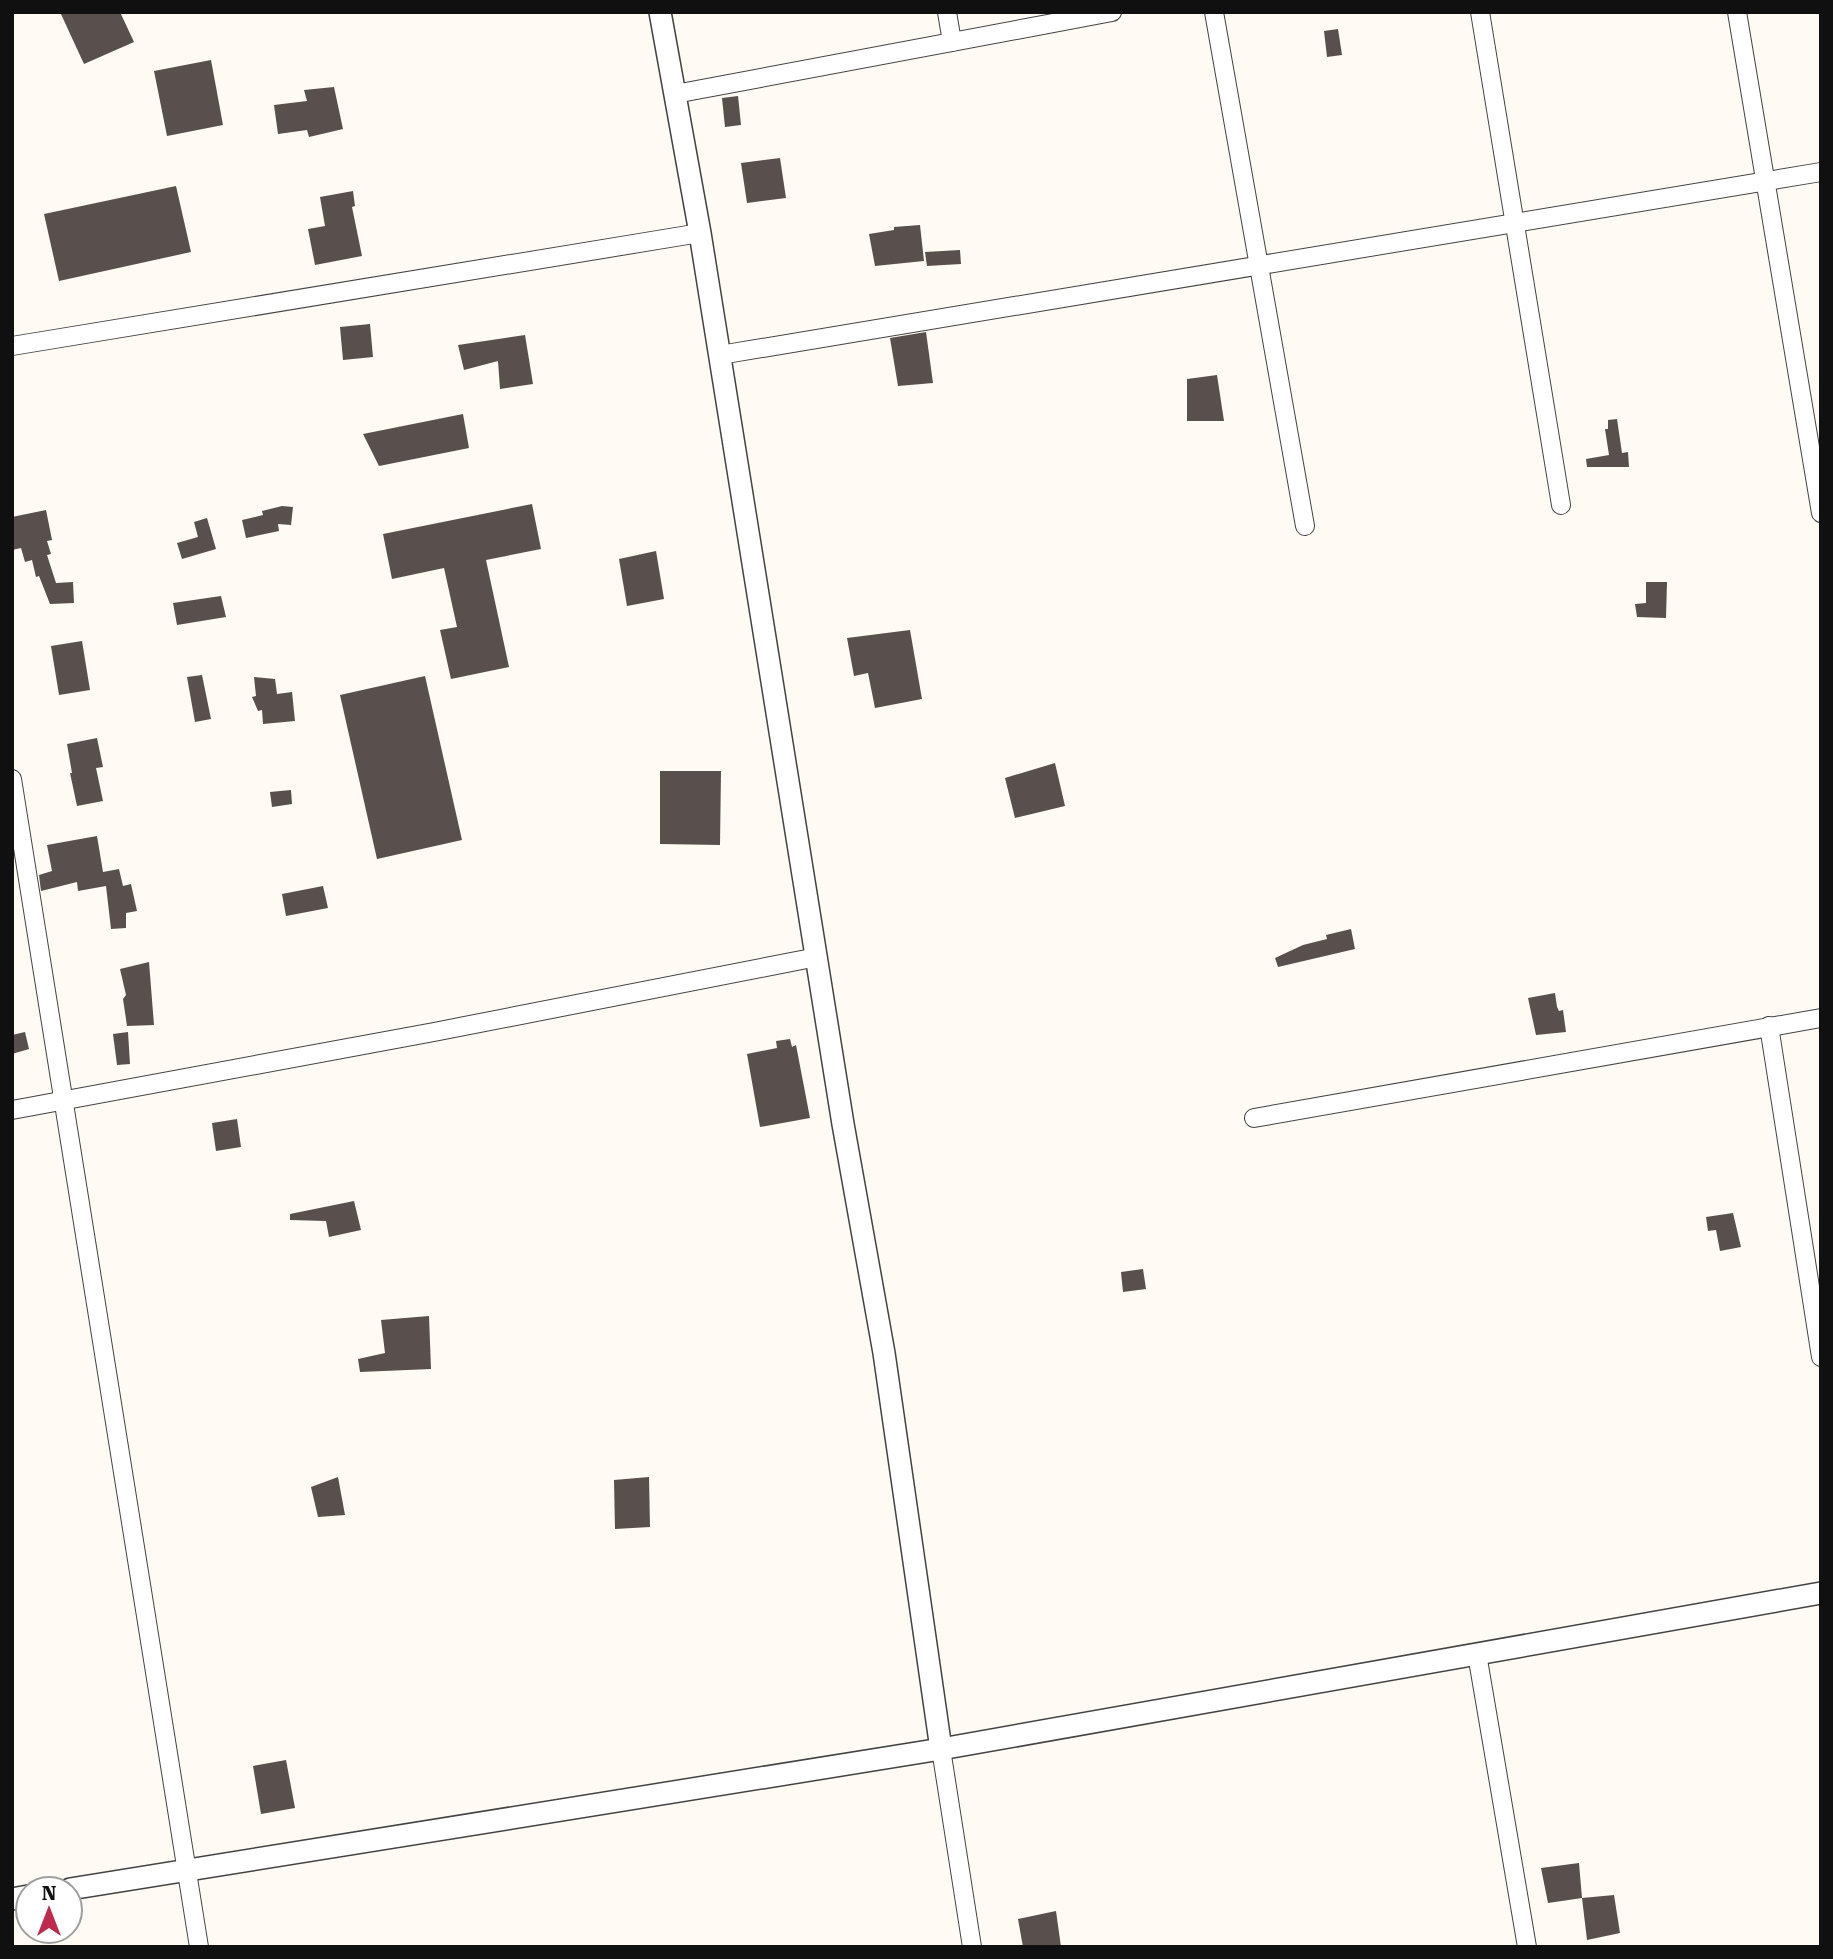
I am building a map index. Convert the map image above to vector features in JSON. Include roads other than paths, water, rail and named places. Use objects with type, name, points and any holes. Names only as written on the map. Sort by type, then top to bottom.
[{"type":"street","points":[[660,12],[700,233],[843,1124],[884,1353],[972,1947]]},
{"type":"street","points":[[947,12],[952,42]]},
{"type":"street","points":[[675,94],[1112,12]]},
{"type":"street","points":[[1214,12],[1305,526]]},
{"type":"street","points":[[1480,12],[1561,505]]},
{"type":"street","points":[[1737,12],[1821,513]]},
{"type":"street","points":[[720,355],[1821,172]]},
{"type":"street","points":[[12,346],[700,233]]},
{"type":"street","points":[[12,779],[199,1947]]},
{"type":"street","points":[[12,1110],[420,1035],[817,957]]},
{"type":"street","points":[[1254,1118],[1821,1018]]},
{"type":"street","points":[[1769,1026],[1821,1357]]},
{"type":"street","points":[[84,1887],[941,1749],[1821,1593]]},
{"type":"street","points":[[1478,1654],[1527,1947]]}]
